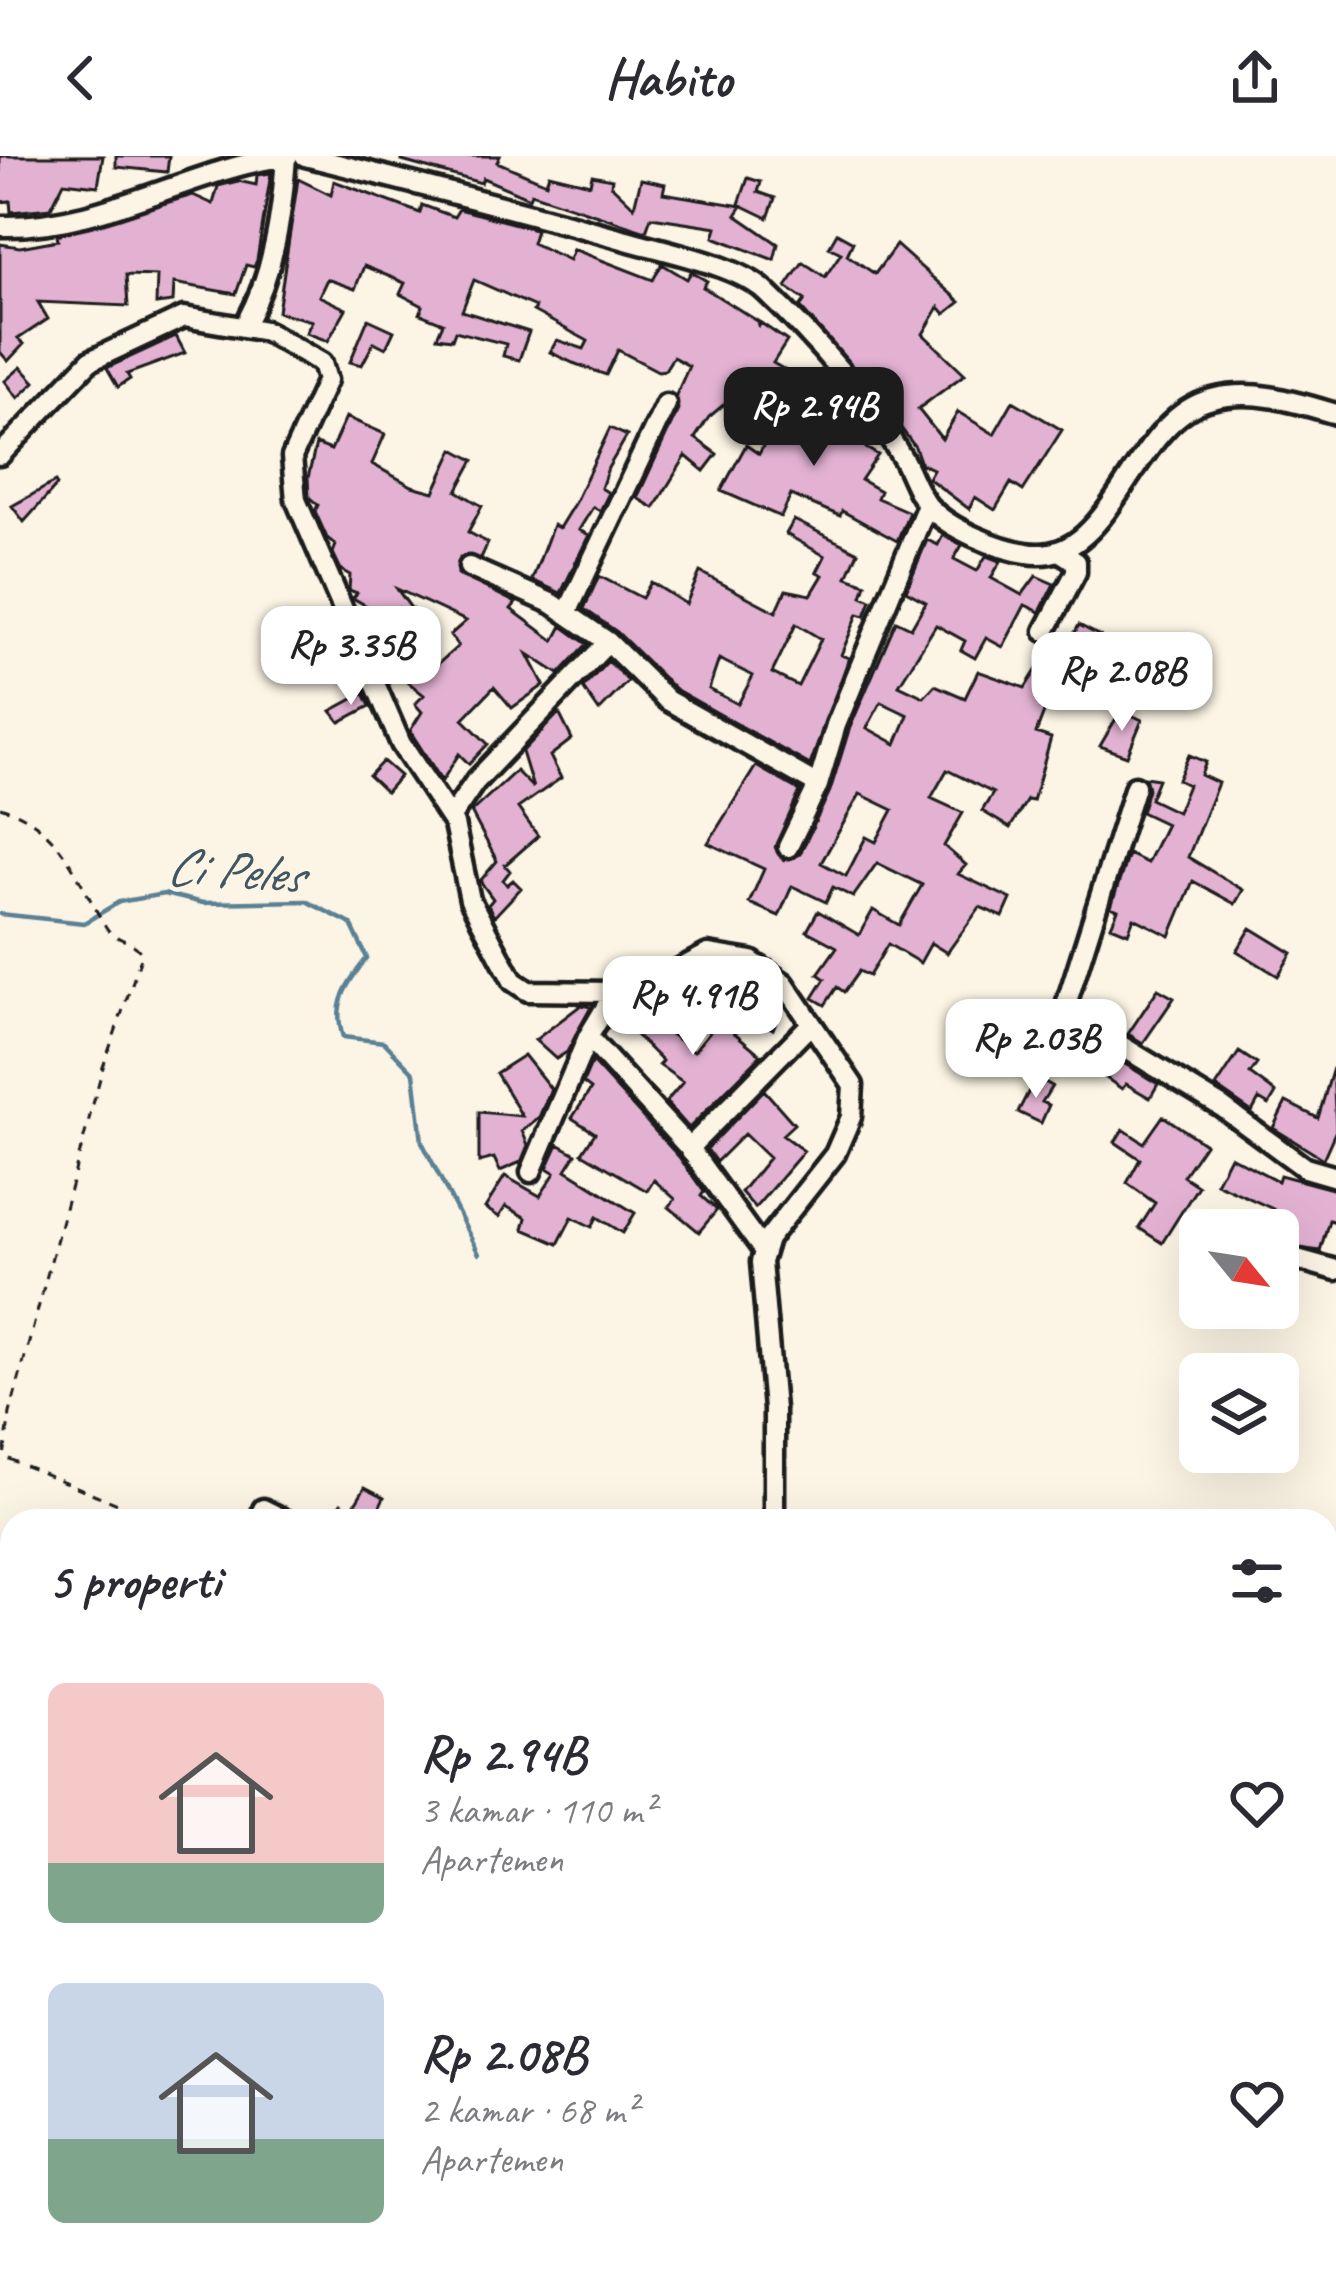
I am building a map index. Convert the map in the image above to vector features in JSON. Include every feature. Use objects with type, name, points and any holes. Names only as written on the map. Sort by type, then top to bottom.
[{"type":"street","points":[[0,226],[61,225],[137,203],[242,159],[287,156],[283,213],[267,278],[245,325]]},
{"type":"street","points":[[305,156],[685,256],[760,286],[849,383],[904,460],[927,506],[976,534],[1024,553],[1058,551],[1088,533],[1158,432],[1191,406],[1214,398],[1251,395],[1336,414]]},
{"type":"street","points":[[0,455],[76,373],[111,349],[184,317],[245,325],[284,338],[322,363],[328,374],[292,457],[296,500],[401,743],[451,817],[470,900],[513,981],[528,991],[615,992],[652,983],[708,954],[751,961],[784,983],[853,1085],[851,1117],[835,1154],[763,1250]]},
{"type":"street","points":[[567,613],[666,404]]},
{"type":"street","points":[[788,847],[818,784],[842,709],[927,506]]},
{"type":"street","points":[[1045,632],[1076,572],[1076,562],[1058,551]]},
{"type":"street","points":[[469,567],[567,613],[608,642],[667,700],[818,784]]},
{"type":"street","points":[[451,817],[475,782],[608,642]]},
{"type":"street","points":[[1136,785],[1064,1011],[1222,1107],[1305,1168],[1336,1177]]},
{"type":"street","points":[[531,1172],[588,1037],[615,992]]},
{"type":"street","points":[[689,1148],[810,1024]]},
{"type":"street","points":[[588,1037],[689,1148],[763,1250],[774,1409],[774,1509]]},
{"type":"street","points":[[1299,1260],[1336,1270]]},
{"type":"path","points":[[0,807],[66,852],[112,934],[138,946],[142,962],[103,1067],[10,1413],[4,1457],[130,1509]]},
{"type":"building","points":[[0,156],[103,156],[98,186],[64,182],[51,208],[11,212],[10,201],[0,202]]},
{"type":"building","points":[[116,156],[169,156],[167,172],[116,167]]},
{"type":"building","points":[[402,156],[500,156],[497,162],[546,183],[549,174],[590,184],[592,175],[612,179],[611,185],[634,207],[641,179],[665,184],[663,193],[742,206],[736,215],[778,244],[774,260],[714,237],[717,227],[651,217],[646,231],[531,193],[529,198],[483,178],[481,183],[402,161]]},
{"type":"building","points":[[271,173],[257,260],[254,267],[246,265],[236,294],[174,283],[173,302],[156,304],[157,276],[126,275],[128,306],[38,302],[48,319],[18,339],[24,344],[8,361],[0,352],[0,244],[20,247],[58,240],[57,235],[193,195],[213,204],[218,186],[238,181],[256,185],[257,175]]},
{"type":"building","points":[[748,178],[761,182],[758,192],[775,198],[768,218],[739,204]]},
{"type":"building","points":[[298,179],[331,195],[334,181],[420,213],[422,205],[454,217],[459,209],[531,228],[536,230],[532,243],[569,260],[573,249],[653,280],[662,264],[687,279],[691,272],[707,281],[703,287],[759,322],[758,327],[761,323],[787,341],[773,363],[785,370],[773,392],[762,384],[748,403],[734,396],[709,417],[695,438],[717,454],[704,471],[686,456],[654,508],[637,498],[678,410],[676,395],[689,366],[673,357],[665,370],[658,371],[618,350],[606,375],[573,363],[550,352],[557,340],[584,349],[588,341],[533,311],[535,307],[474,280],[462,311],[529,332],[519,360],[503,356],[506,344],[455,331],[452,339],[437,337],[443,323],[420,314],[423,306],[400,294],[405,283],[364,266],[355,289],[327,279],[319,296],[346,309],[328,341],[306,333],[312,321],[278,312]]},
{"type":"building","points":[[837,233],[853,242],[847,255],[875,274],[896,245],[960,302],[945,314],[939,307],[923,334],[965,374],[918,409],[942,439],[958,412],[994,434],[1013,401],[1062,430],[1023,491],[1011,483],[995,510],[975,497],[969,509],[928,478],[933,469],[921,464],[915,447],[868,384],[800,307],[805,300],[786,287],[803,262],[825,277],[841,253],[829,247]]},
{"type":"building","points":[[368,319],[394,331],[386,348],[374,342],[362,365],[350,362]]},
{"type":"building","points":[[176,336],[185,353],[127,374],[130,379],[118,387],[107,368]]},
{"type":"building","points":[[21,367],[35,382],[18,398],[5,381]]},
{"type":"building","points":[[793,391],[807,399],[811,393],[842,424],[872,436],[866,448],[878,455],[861,480],[880,491],[877,498],[909,512],[897,541],[842,511],[840,516],[791,495],[781,517],[721,491],[746,445],[759,454]]},
{"type":"building","points":[[346,417],[385,434],[372,464],[412,486],[434,492],[454,449],[474,460],[457,491],[482,506],[468,532],[488,543],[481,558],[460,557],[458,574],[516,603],[511,609],[554,641],[562,626],[587,644],[559,674],[528,654],[544,685],[512,708],[494,687],[463,719],[488,744],[469,764],[459,754],[442,781],[410,731],[422,712],[415,704],[424,695],[398,674],[414,657],[430,671],[458,646],[450,635],[466,621],[397,589],[429,633],[411,646],[392,626],[396,623],[353,598],[357,593],[349,590],[350,575],[341,570],[333,553],[336,545],[327,538],[315,511],[318,505],[309,497],[308,478],[316,444],[331,450]]},
{"type":"building","points":[[610,428],[627,436],[608,468],[601,488],[609,493],[600,511],[593,507],[579,530],[589,535],[561,593],[532,580],[553,525],[559,528],[575,502]]},
{"type":"building","points":[[57,485],[24,522],[12,506]]},
{"type":"building","points":[[794,520],[858,552],[847,577],[866,584],[862,596],[871,600],[865,616],[858,614],[841,655],[849,658],[810,765],[675,689],[617,632],[584,609],[599,576],[642,598],[651,582],[686,604],[700,572],[776,612],[786,590],[811,595],[823,575],[817,572],[825,556],[786,534]],"holes":[[[796,624],[821,639],[798,686],[772,673]],[[719,659],[753,676],[738,704],[709,689]]]},
{"type":"building","points":[[943,535],[962,545],[954,559],[977,571],[986,556],[1001,561],[991,578],[1022,595],[1036,576],[1054,584],[1040,612],[1025,605],[1003,647],[986,638],[975,658],[961,650],[965,641],[936,625],[899,685],[924,697],[935,685],[965,698],[978,671],[1025,688],[1044,658],[1048,660],[1061,640],[1068,645],[1079,625],[1100,636],[1097,641],[1118,657],[1107,665],[1090,701],[1055,684],[1036,733],[1051,738],[1033,801],[1027,800],[1010,828],[982,811],[993,793],[947,770],[931,798],[963,813],[944,846],[966,865],[958,874],[1011,899],[1003,917],[980,907],[947,953],[931,943],[920,963],[888,944],[869,976],[859,971],[844,992],[837,987],[825,1005],[813,998],[825,979],[818,974],[837,947],[807,931],[818,911],[859,935],[873,910],[899,925],[922,885],[877,863],[853,897],[833,887],[826,902],[792,886],[779,916],[749,903],[764,869],[708,843],[756,766],[800,791],[775,847],[783,860],[800,854],[830,791],[849,730],[896,621],[911,628],[926,602],[906,591],[927,540],[938,545]],"holes":[[[881,702],[908,715],[896,744],[867,728]],[[860,794],[893,810],[876,842],[866,837],[846,876],[821,863]]]},
{"type":"building","points":[[327,620],[337,631],[301,663],[290,654]]},
{"type":"building","points":[[1140,659],[1160,672],[1149,689],[1129,676]]},
{"type":"building","points":[[608,661],[628,681],[599,711],[583,688]]},
{"type":"building","points":[[364,693],[370,706],[340,722],[331,711]]},
{"type":"building","points":[[1121,710],[1142,720],[1127,756],[1100,746]]},
{"type":"building","points":[[559,713],[572,739],[550,756],[561,778],[518,808],[538,836],[505,865],[510,871],[503,880],[507,885],[513,880],[521,888],[494,917],[488,905],[493,899],[480,881],[497,861],[471,812],[516,771],[533,788],[522,752]]},
{"type":"building","points":[[1189,755],[1206,762],[1201,775],[1218,783],[1188,857],[1243,890],[1235,904],[1193,881],[1170,936],[1134,918],[1128,933],[1111,926],[1118,910],[1111,907],[1128,854],[1147,863],[1166,824],[1141,812],[1148,789],[1145,777],[1158,779],[1150,799],[1177,812],[1188,785],[1178,780]]},
{"type":"building","points":[[383,761],[400,776],[386,792],[369,776]]},
{"type":"building","points":[[1251,928],[1292,953],[1278,976],[1237,951]]},
{"type":"building","points":[[726,971],[783,1005],[773,1029],[712,995]]},
{"type":"building","points":[[1158,989],[1174,998],[1143,1043],[1128,1034]]},
{"type":"building","points":[[663,993],[686,1017],[669,1033],[694,1051],[719,1020],[761,1055],[689,1128],[666,1102],[683,1082],[659,1065],[662,1061],[624,1023]]},
{"type":"building","points":[[581,1005],[591,1007],[567,1052],[556,1059],[535,1040]]},
{"type":"building","points":[[1080,1037],[1158,1084],[1150,1098],[1126,1084],[1122,1089],[1090,1067],[1085,1075],[1070,1065]]},
{"type":"building","points":[[1239,1052],[1257,1064],[1250,1074],[1276,1093],[1269,1105],[1259,1099],[1252,1112],[1216,1087]]},
{"type":"building","points":[[524,1055],[551,1089],[539,1117],[522,1131],[528,1145],[521,1162],[500,1171],[494,1158],[479,1162],[479,1112],[522,1116],[496,1073]]},
{"type":"building","points":[[592,1062],[679,1157],[704,1192],[701,1196],[717,1210],[699,1232],[669,1207],[675,1199],[654,1180],[647,1191],[582,1153],[595,1133],[572,1118],[591,1089],[583,1083]]},
{"type":"building","points":[[1333,1068],[1336,1130],[1323,1159],[1273,1128],[1286,1102],[1318,1118]]},
{"type":"building","points":[[1036,1077],[1052,1086],[1042,1102],[1049,1105],[1041,1123],[1018,1112]]},
{"type":"building","points":[[764,1090],[794,1124],[782,1135],[804,1151],[755,1208],[741,1192],[769,1158],[744,1134],[716,1162],[707,1149]]},
{"type":"building","points":[[1163,1116],[1205,1144],[1183,1176],[1198,1186],[1179,1209],[1162,1243],[1139,1228],[1155,1203],[1127,1183],[1140,1159],[1115,1142],[1123,1129],[1144,1143]]},
{"type":"building","points":[[558,1144],[576,1154],[566,1170],[635,1213],[623,1233],[597,1217],[592,1227],[572,1217],[558,1244],[523,1229],[526,1218],[506,1206],[499,1217],[485,1208],[505,1176],[540,1196],[555,1173],[547,1168]]},
{"type":"building","points":[[1230,1156],[1278,1181],[1280,1175],[1336,1190],[1336,1222],[1329,1220],[1320,1251],[1299,1248],[1299,1209],[1273,1209],[1216,1183]]},
{"type":"building","points":[[365,1487],[384,1497],[378,1509],[352,1509]]},
{"type":"waterway","name":"Ci Peles","points":[[0,914],[84,923],[119,902],[164,894],[203,903],[306,901],[351,924],[367,958],[343,995],[339,1015],[343,1037],[384,1042],[414,1073],[422,1142],[479,1254]]}]
